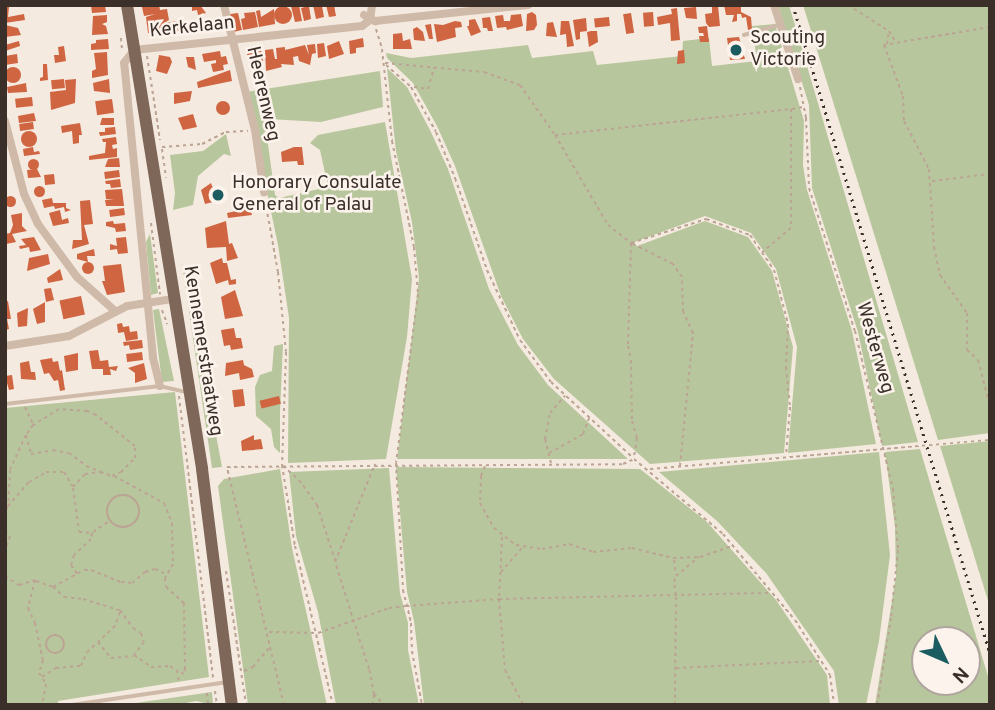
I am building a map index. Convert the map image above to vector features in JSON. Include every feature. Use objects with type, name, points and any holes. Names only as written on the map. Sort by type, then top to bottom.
[{"type":"main road","name":"Kennemerstraatweg","points":[[127,5],[189,392],[232,705]]},
{"type":"street","name":"Heerenweg","points":[[223,5],[255,130],[264,192]]},
{"type":"street","points":[[369,15],[372,5]]},
{"type":"street","name":"Kerkelaan","points":[[148,303],[124,63],[134,50],[362,26],[369,15],[527,5]]},
{"type":"street","points":[[774,5],[798,79]]},
{"type":"street","points":[[5,121],[9,157],[38,224],[77,277],[115,311]]},
{"type":"street","points":[[5,346],[69,336],[115,311],[173,299]]},
{"type":"street","points":[[148,303],[153,358],[160,386]]},
{"type":"lane","points":[[744,35],[782,24]]},
{"type":"lane","points":[[5,404],[160,386],[189,392]]},
{"type":"lane","points":[[72,705],[229,682]]},
{"type":"path","points":[[848,5],[889,32],[896,43]]},
{"type":"path","points":[[369,15],[384,63],[392,141],[414,247],[418,294],[396,463],[398,533],[406,606],[422,705]]},
{"type":"path","points":[[887,45],[990,27]]},
{"type":"path","points":[[889,32],[887,45],[884,45],[903,96],[904,121],[926,160],[934,247],[940,275],[967,313],[967,350],[978,360],[990,407]]},
{"type":"path","points":[[384,63],[484,72],[520,85],[555,135],[608,225],[631,243],[673,264],[682,277],[683,312],[693,333],[680,466]]},
{"type":"path","points":[[384,63],[411,87],[455,178],[502,307],[520,340],[551,382],[733,545],[772,593],[831,675],[834,705]]},
{"type":"path","points":[[411,87],[428,89],[434,67]]},
{"type":"path","name":"Westerweg","points":[[798,79],[804,107],[809,188],[855,331],[886,449],[893,489],[898,550],[891,618],[877,705]]},
{"type":"path","points":[[555,135],[804,107]]},
{"type":"path","points":[[762,252],[791,228],[790,109]]},
{"type":"path","points":[[161,147],[202,144],[226,132],[255,130]]},
{"type":"path","points":[[930,181],[990,174]]},
{"type":"path","points":[[264,192],[278,271],[286,352],[282,465],[295,546],[318,633],[333,705]]},
{"type":"path","points":[[631,243],[706,219],[750,235],[774,270],[788,324],[786,367],[790,407],[786,456]]},
{"type":"path","points":[[631,243],[628,346],[631,360],[632,421],[637,438],[634,459]]},
{"type":"path","points":[[551,463],[545,439],[550,414],[566,395]]},
{"type":"path","points":[[22,402],[33,425]]},
{"type":"path","points":[[8,506],[10,470],[26,435],[33,425],[59,409],[87,411],[106,421],[135,446],[137,453],[129,466],[112,476],[100,472],[85,474],[73,487]]},
{"type":"path","points":[[548,453],[583,434],[590,417]]},
{"type":"path","points":[[26,435],[31,454],[53,450],[69,453],[86,466],[112,476],[164,503],[172,523],[173,564],[165,573],[166,587],[184,603],[184,674],[170,666],[151,667],[134,655],[111,657],[97,642]]},
{"type":"path","points":[[649,469],[990,440]]},
{"type":"path","points":[[284,705],[228,467],[396,463],[623,464],[634,459]]},
{"type":"path","points":[[335,562],[376,464]]},
{"type":"path","points":[[282,465],[299,480],[317,505],[355,622],[374,694],[373,705]]},
{"type":"path","points":[[486,465],[481,476],[480,503],[494,528],[516,545],[542,550],[569,544],[593,552],[632,548],[674,558],[700,557],[733,545]]},
{"type":"path","points":[[5,512],[29,482],[46,472],[64,472],[73,487],[79,532],[92,533],[110,521]]},
{"type":"path","points":[[126,495],[138,504],[139,515],[129,527],[118,527],[110,521],[108,505],[116,497],[126,495]]},
{"type":"path","points":[[5,502],[8,506]]},
{"type":"path","points":[[5,531],[10,536],[5,552]]},
{"type":"path","points":[[78,575],[71,565],[74,555],[91,539],[92,533]]},
{"type":"path","points":[[502,536],[499,599],[505,670],[524,705]]},
{"type":"path","points":[[500,572],[523,547]]},
{"type":"path","points":[[676,576],[700,557]]},
{"type":"path","points":[[674,558],[675,705]]},
{"type":"path","points":[[53,587],[84,570],[132,583],[145,572],[155,569],[165,573]]},
{"type":"path","points":[[5,576],[19,585],[35,580],[53,587],[64,597],[83,598],[120,610],[133,628],[141,633],[144,642],[134,655]]},
{"type":"path","points":[[35,580],[28,608],[42,652],[39,673],[46,684],[43,705]]},
{"type":"path","points":[[268,632],[318,633],[389,608],[406,606],[499,599],[772,593]]},
{"type":"path","points":[[42,677],[55,668],[81,666],[87,652],[115,626],[120,610]]},
{"type":"path","points":[[42,652],[47,650],[60,653],[64,648],[63,639],[58,635],[49,637],[46,642],[47,650]]},
{"type":"path","points":[[242,672],[253,667],[271,647]]},
{"type":"path","points":[[676,668],[821,661]]},
{"type":"path","points":[[177,670],[180,688]]},
{"type":"path","points":[[206,685],[208,705]]},
{"type":"path","points":[[374,694],[384,705]]},
{"type":"green space","points":[[778,5],[789,5],[918,442],[882,446],[858,332],[812,188],[809,105]]},
{"type":"green space","points":[[803,5],[990,5],[990,433],[938,440]]},
{"type":"green space","points":[[775,24],[804,121],[803,165],[807,190],[852,331],[876,444],[788,453],[797,347],[776,269],[751,233],[705,216],[632,243],[637,246],[705,221],[748,237],[772,271],[793,347],[784,453],[650,464],[554,379],[523,339],[501,296],[455,166],[437,126],[413,83],[387,58],[386,53],[411,58],[528,45],[532,58],[593,51],[597,65],[682,56],[683,41],[709,38],[712,66],[757,61],[752,26]]},
{"type":"green space","points":[[387,68],[407,87],[430,130],[448,169],[489,289],[518,345],[548,385],[628,459],[397,459],[419,278],[412,222],[396,151]]},
{"type":"green space","points":[[380,71],[383,107],[321,122],[269,119],[265,123],[275,195],[279,198],[328,187],[320,150],[310,143],[318,135],[385,122],[412,279],[407,337],[386,459],[288,463],[289,318],[278,245],[246,92]]},
{"type":"green space","points":[[226,134],[231,156],[224,154],[198,176],[193,205],[173,210],[175,193],[170,155],[203,151]]},
{"type":"green space","points":[[150,234],[158,293],[151,295],[146,242]]},
{"type":"green space","points":[[182,264],[187,279],[222,467],[212,468]]},
{"type":"green space","points":[[159,309],[174,381],[162,382],[153,310]]},
{"type":"green space","points":[[283,344],[280,453],[274,447],[271,429],[256,416],[255,387],[260,375],[272,371],[274,346]]},
{"type":"green space","points":[[175,392],[209,677],[58,701],[58,705],[5,705],[5,408]]},
{"type":"green space","points":[[990,441],[990,607],[940,446]]},
{"type":"green space","points":[[920,449],[973,626],[911,626],[911,696],[981,696],[981,653],[990,683],[990,705],[875,705],[896,576],[895,527],[885,452]]},
{"type":"green space","points":[[879,452],[890,555],[879,641],[866,705],[839,705],[834,671],[766,573],[717,521],[659,472]]},
{"type":"green space","points":[[396,467],[640,469],[707,522],[776,600],[827,675],[830,705],[424,705],[414,621],[407,592]]},
{"type":"green space","points":[[389,468],[400,593],[408,623],[408,650],[419,705],[336,705],[318,612],[296,536],[289,472]]},
{"type":"green space","points":[[280,469],[292,548],[327,705],[248,705],[218,486],[224,479]]},
{"type":"green space","points":[[212,692],[213,705],[196,701],[176,705],[122,705]]},
{"type":"building","points":[[91,5],[105,5],[106,12],[92,13]]},
{"type":"building","points":[[159,5],[160,10],[167,9],[169,20],[164,23],[178,21],[179,31],[148,33],[146,17],[155,14],[144,16],[142,7]]},
{"type":"building","points":[[192,5],[200,5],[206,13],[198,15],[197,10],[192,11]]},
{"type":"building","points":[[299,5],[302,21],[295,22],[291,6]]},
{"type":"building","points":[[313,5],[322,6],[324,17],[316,19]]},
{"type":"building","points":[[326,5],[334,5],[336,16],[329,17]]},
{"type":"building","points":[[712,5],[718,5],[720,26],[709,27],[706,23],[705,14],[712,13]]},
{"type":"building","points":[[724,5],[741,5],[741,12],[751,17],[752,29],[748,30],[746,17],[742,18],[741,14],[737,14],[737,21],[732,22],[734,15],[726,15]]},
{"type":"building","points":[[283,6],[289,9],[292,15],[289,21],[283,24],[277,21],[274,15],[277,9]]},
{"type":"building","points":[[309,6],[311,19],[304,21],[301,8]]},
{"type":"building","points":[[5,7],[9,7],[8,17],[24,14],[25,20],[5,23]]},
{"type":"building","points":[[696,7],[697,19],[686,18],[684,8]]},
{"type":"building","points":[[677,8],[680,40],[671,41],[670,23],[658,25],[657,17],[672,14],[671,9]]},
{"type":"building","points":[[274,9],[275,24],[259,27],[256,11],[260,10],[261,17]]},
{"type":"building","points":[[255,12],[258,27],[243,30],[241,19],[245,18],[244,13]]},
{"type":"building","points":[[532,12],[536,15],[537,25],[534,30],[526,31],[527,14]]},
{"type":"building","points":[[653,12],[654,26],[644,27],[643,13]]},
{"type":"building","points":[[238,13],[242,30],[233,32],[230,14]]},
{"type":"building","points":[[631,13],[634,33],[626,34],[623,14]]},
{"type":"building","points":[[521,14],[523,26],[507,30],[506,27],[497,28],[495,16],[503,15],[504,21],[510,21],[511,15]]},
{"type":"building","points":[[107,15],[107,22],[102,24],[106,26],[108,34],[92,35],[93,16]]},
{"type":"building","points":[[490,17],[493,31],[483,28],[482,18]]},
{"type":"building","points":[[609,17],[610,26],[595,28],[594,19]]},
{"type":"building","points":[[586,18],[587,31],[580,32],[580,39],[576,40],[573,20]]},
{"type":"building","points":[[475,19],[481,32],[471,36],[467,26],[469,20]]},
{"type":"building","points":[[561,21],[569,21],[574,46],[567,47],[566,34],[560,35]]},
{"type":"building","points":[[461,22],[462,27],[455,28],[456,37],[437,42],[434,24],[443,25]]},
{"type":"building","points":[[553,22],[557,37],[546,36],[547,23]]},
{"type":"building","points":[[431,24],[433,39],[429,39],[425,25]]},
{"type":"building","points":[[5,25],[18,28],[21,35],[5,37]]},
{"type":"building","points":[[707,26],[709,42],[700,42],[699,36],[704,36],[699,33],[698,27]]},
{"type":"building","points":[[417,27],[423,32],[425,41],[414,40],[413,29]]},
{"type":"building","points":[[597,31],[598,42],[589,47],[587,32]]},
{"type":"building","points":[[402,33],[403,41],[410,39],[412,49],[393,49],[393,34]]},
{"type":"building","name":"Scouting Victorie","points":[[739,37],[745,59],[730,60],[727,38]]},
{"type":"building","points":[[363,38],[364,47],[356,48],[356,53],[350,54],[349,41]]},
{"type":"building","points":[[108,39],[109,49],[91,50],[91,44],[96,43],[96,40]]},
{"type":"building","points":[[19,41],[20,46],[5,51],[5,45]]},
{"type":"building","points":[[339,41],[344,54],[329,59],[327,46]]},
{"type":"building","points":[[324,43],[326,56],[318,58],[317,44]]},
{"type":"building","points":[[315,44],[316,53],[312,54],[310,65],[299,61],[298,56],[293,57],[294,65],[281,64],[282,67],[266,71],[265,50],[273,49],[277,59],[276,48],[285,47],[285,50],[305,45],[309,55],[307,45]]},
{"type":"building","points":[[64,46],[66,61],[55,63],[54,55],[59,55],[58,47]]},
{"type":"building","points":[[261,50],[263,61],[253,71],[246,52]]},
{"type":"building","points":[[684,50],[685,63],[677,64],[678,51]]},
{"type":"building","points":[[220,51],[221,57],[226,56],[228,64],[223,65],[224,70],[213,72],[211,64],[216,63],[216,60],[204,62],[202,54]]},
{"type":"building","points":[[107,52],[108,75],[92,78],[92,71],[96,69],[94,53]]},
{"type":"building","points":[[17,54],[18,63],[5,65],[5,56]]},
{"type":"building","points":[[159,55],[170,57],[172,62],[167,74],[156,71]]},
{"type":"building","points":[[186,57],[194,57],[196,70],[188,67]]},
{"type":"building","points":[[43,64],[47,64],[48,80],[40,81],[43,77]]},
{"type":"building","points":[[13,67],[21,75],[13,83],[5,75]]},
{"type":"building","points":[[230,70],[232,81],[198,88],[197,82]]},
{"type":"building","points":[[64,79],[65,88],[52,89],[51,80]]},
{"type":"building","points":[[76,79],[75,103],[51,110],[50,92],[66,90],[65,80]]},
{"type":"building","points":[[109,79],[110,93],[94,91],[93,83]]},
{"type":"building","points":[[26,83],[27,92],[8,93],[7,87]]},
{"type":"building","points":[[192,91],[190,101],[174,104],[174,93]]},
{"type":"building","points":[[32,97],[33,106],[16,108],[15,99]]},
{"type":"building","points":[[112,99],[114,113],[97,115],[95,101]]},
{"type":"building","points":[[223,101],[228,103],[228,113],[223,115],[218,113],[216,108],[218,103]]},
{"type":"building","points":[[34,113],[36,121],[19,123],[18,116]]},
{"type":"building","points":[[193,114],[197,127],[183,130],[178,118]]},
{"type":"building","points":[[102,118],[114,118],[114,125],[100,125]]},
{"type":"building","points":[[33,122],[34,129],[20,131],[19,124]]},
{"type":"building","points":[[80,123],[82,135],[79,135],[79,143],[73,144],[72,131],[62,133],[61,126]]},
{"type":"building","points":[[115,127],[116,134],[100,136],[99,132],[105,132],[105,128]]},
{"type":"building","points":[[26,131],[32,131],[37,139],[35,145],[26,147],[21,142],[21,136]]},
{"type":"building","points":[[116,137],[117,144],[112,145],[113,149],[117,148],[117,157],[89,160],[89,156],[105,153],[106,142],[102,139]]},
{"type":"building","points":[[33,147],[34,152],[39,151],[40,154],[24,156],[23,149]]},
{"type":"building","points":[[302,147],[304,165],[298,165],[297,161],[282,162],[281,152]]},
{"type":"building","points":[[33,158],[39,164],[33,170],[27,164]]},
{"type":"building","points":[[119,158],[120,167],[105,167],[108,159]]},
{"type":"building","points":[[37,169],[41,177],[28,178],[27,170]]},
{"type":"building","points":[[119,170],[120,177],[105,179],[104,172]]},
{"type":"building","points":[[54,174],[55,184],[45,185],[44,175]]},
{"type":"building","points":[[120,179],[121,187],[111,188],[105,181]]},
{"type":"building","points":[[211,183],[215,194],[224,192],[225,199],[205,204],[201,190]]},
{"type":"building","points":[[39,185],[45,191],[39,197],[33,191]]},
{"type":"building","points":[[122,189],[124,206],[106,206],[105,200],[114,199],[106,199],[105,190]]},
{"type":"building","points":[[10,196],[14,197],[14,205],[10,206],[6,205],[5,201],[6,197]]},
{"type":"building","points":[[52,198],[53,203],[66,203],[66,208],[71,210],[65,212],[64,207],[55,209],[54,206],[44,208],[42,200]]},
{"type":"building","points":[[90,200],[93,224],[84,225],[89,244],[72,249],[73,240],[82,240],[80,201]]},
{"type":"building","points":[[124,208],[125,215],[110,217],[109,210]]},
{"type":"building","points":[[250,208],[252,215],[228,218],[227,213]]},
{"type":"building","points":[[60,210],[62,220],[68,218],[69,223],[53,226],[49,213]]},
{"type":"building","points":[[22,213],[22,226],[27,231],[12,234],[16,242],[6,244],[5,234],[10,233],[13,225],[11,215]]},
{"type":"building","points":[[113,221],[114,224],[125,223],[126,231],[116,232],[115,228],[106,226],[106,222]]},
{"type":"building","points":[[226,221],[229,244],[232,243],[238,258],[227,261],[226,247],[207,248],[205,228]]},
{"type":"building","points":[[34,237],[41,250],[30,252],[29,247],[20,249],[19,246],[26,245],[21,239]]},
{"type":"building","points":[[126,237],[128,253],[118,254],[117,249],[110,250],[110,244],[117,246],[116,238]]},
{"type":"building","points":[[94,249],[95,256],[87,256],[88,262],[77,259],[77,254]]},
{"type":"building","points":[[48,254],[50,264],[27,271],[29,258]]},
{"type":"building","points":[[222,258],[223,263],[227,263],[231,280],[236,279],[236,284],[229,285],[228,280],[216,284],[210,263]]},
{"type":"building","points":[[88,262],[94,268],[88,274],[82,268]]},
{"type":"building","points":[[121,264],[125,292],[107,295],[102,281],[105,281],[103,266]]},
{"type":"building","points":[[60,269],[63,280],[48,283],[47,278]]},
{"type":"building","points":[[51,288],[54,300],[46,302],[44,289]]},
{"type":"building","points":[[235,290],[243,316],[225,319],[221,297]]},
{"type":"building","points":[[81,296],[85,315],[63,319],[59,301]]},
{"type":"building","points":[[8,301],[11,319],[7,319],[9,329],[5,330],[5,302]]},
{"type":"building","points":[[45,302],[45,322],[37,324],[33,309]]},
{"type":"building","points":[[28,308],[27,326],[18,327],[17,313]]},
{"type":"building","points":[[122,323],[123,327],[129,326],[130,332],[137,331],[138,339],[126,341],[124,332],[118,333],[117,324]]},
{"type":"building","points":[[234,328],[236,338],[241,338],[243,348],[231,350],[230,345],[224,346],[221,330]]},
{"type":"building","points":[[142,340],[143,348],[130,350],[129,345],[124,346],[123,342]]},
{"type":"building","points":[[98,350],[100,361],[108,360],[109,367],[118,366],[116,371],[110,369],[111,375],[103,375],[103,369],[92,369],[89,351]]},
{"type":"building","points":[[142,352],[143,360],[127,362],[126,354]]},
{"type":"building","points":[[78,353],[78,370],[66,372],[64,356]]},
{"type":"building","points":[[52,358],[53,362],[58,361],[60,371],[62,370],[65,390],[60,391],[58,380],[54,381],[49,373],[44,374],[40,360]]},
{"type":"building","points":[[243,360],[244,365],[252,369],[254,377],[240,380],[239,373],[225,376],[226,363]]},
{"type":"building","points":[[29,361],[36,380],[21,379],[20,363]]},
{"type":"building","points":[[144,363],[147,379],[135,383],[135,373],[128,368]]},
{"type":"building","points":[[12,375],[14,389],[9,390],[5,376]]},
{"type":"building","points":[[243,389],[245,406],[234,407],[232,390]]},
{"type":"building","points":[[279,396],[281,404],[262,409],[260,401]]},
{"type":"building","points":[[254,435],[254,440],[261,439],[263,449],[242,451],[241,441]]},
{"type":"railway","points":[[793,5],[990,653]]},
{"type":"place","name":"Scouting Victorie","points":[[736,50]]},
{"type":"place","name":"Honorary Consulate General of Palau","points":[[218,195]]}]
